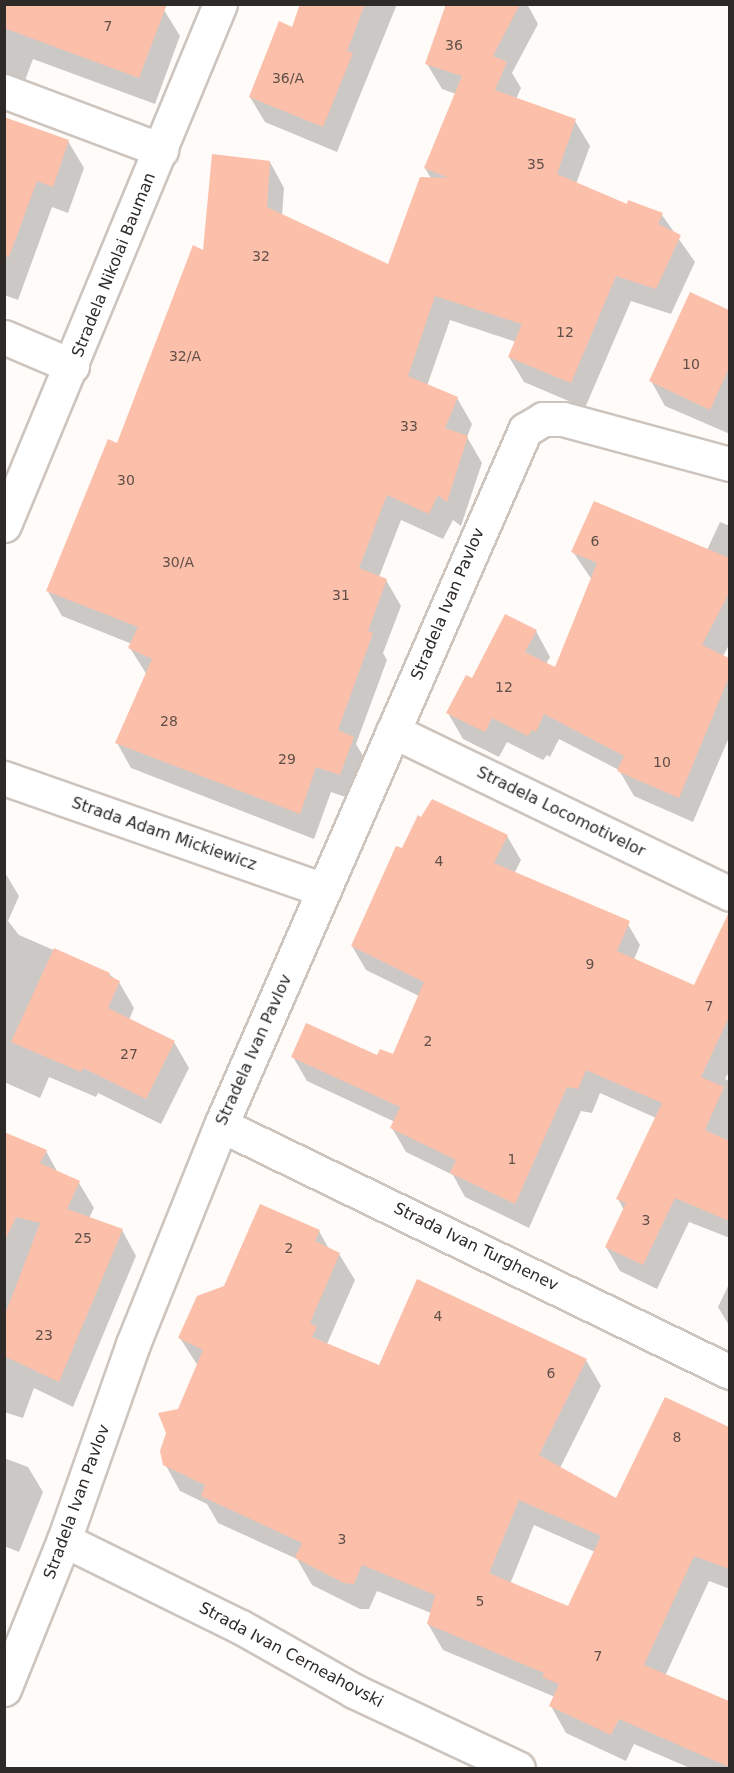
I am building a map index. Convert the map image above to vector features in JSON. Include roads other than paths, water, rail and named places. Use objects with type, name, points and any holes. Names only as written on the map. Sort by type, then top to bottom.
[{"type":"street","name":"Stradela Nikolai Bauman","points":[[4,525],[72,366],[220,4]]},
{"type":"street","points":[[4,91],[161,150]]},
{"type":"street","points":[[4,337],[72,366]]},
{"type":"street","name":"Stradela Ivan Pavlov","points":[[4,1689],[64,1540],[133,1344],[221,1125],[509,461],[532,423],[563,419],[729,464]]},
{"type":"street","name":"Stradela Locomotivelor","points":[[393,731],[729,894]]},
{"type":"street","name":"Strada Adam Mickiewicz","points":[[4,778],[324,890]]},
{"type":"street","name":"Strada Ivan Turghenev","points":[[221,1125],[729,1372]]},
{"type":"street","name":"Strada Ivan Cerneahovski","points":[[64,1540],[241,1627],[354,1691],[518,1768]]}]
